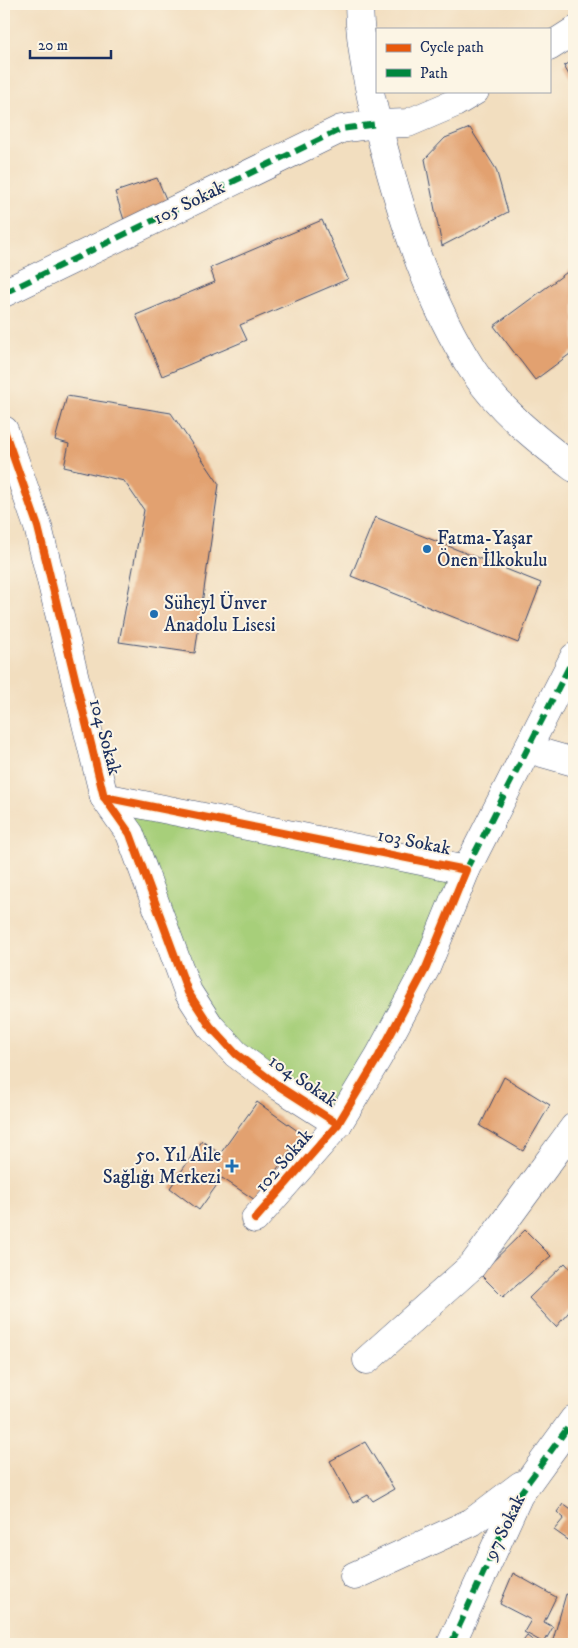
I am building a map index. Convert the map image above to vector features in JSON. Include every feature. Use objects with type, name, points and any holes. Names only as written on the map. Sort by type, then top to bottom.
[{"type":"street","points":[[359,4],[360,34],[377,124],[404,225],[440,309],[473,370],[523,429],[574,468]]},
{"type":"street","points":[[550,46],[574,31]]},
{"type":"street","name":"105 Sokak","points":[[4,293],[341,129],[377,124],[408,123],[455,104],[473,92]]},
{"type":"street","name":"104 Sokak","points":[[4,430],[38,527],[104,797],[130,834],[188,992],[210,1026],[236,1054],[280,1087],[338,1124]]},
{"type":"street","points":[[466,870],[574,657]]},
{"type":"street","points":[[528,748],[574,762]]},
{"type":"street","name":"103 Sokak","points":[[104,797],[466,870],[426,968],[379,1056],[338,1124]]},
{"type":"street","name":"102 Sokak","points":[[255,1219],[338,1124]]},
{"type":"street","points":[[367,1360],[472,1266],[574,1127]]},
{"type":"street","name":"97 Sokak","points":[[451,1644],[519,1495],[574,1419]]},
{"type":"street","points":[[354,1576],[472,1522],[532,1476]]},
{"type":"green space","points":[[120,796],[438,864],[464,850],[426,968],[338,1124],[210,1026]]},
{"type":"building","points":[[574,60],[574,84],[564,66]]},
{"type":"building","points":[[470,128],[496,169],[508,212],[442,246],[425,159],[445,138]]},
{"type":"building","points":[[157,178],[169,206],[125,223],[115,192]]},
{"type":"building","points":[[322,220],[348,279],[240,325],[247,340],[162,376],[136,315],[215,282],[210,268]]},
{"type":"building","points":[[574,267],[574,351],[535,380],[494,326]]},
{"type":"building","points":[[67,396],[171,413],[219,484],[195,653],[119,642],[144,510],[124,481],[64,467],[69,444],[55,440]]},
{"type":"building","points":[[375,517],[541,583],[518,643],[351,576]]},
{"type":"building","points":[[504,1077],[550,1105],[523,1151],[480,1126]]},
{"type":"building","name":"50. Yıl Aile Sağlığı Merkezi","points":[[257,1102],[302,1134],[255,1200],[222,1178],[199,1210],[170,1188],[202,1141],[220,1154]]},
{"type":"building","points":[[525,1230],[551,1256],[503,1297],[480,1274]]},
{"type":"building","points":[[565,1263],[574,1273],[572,1277],[574,1279],[574,1306],[556,1327],[529,1298]]},
{"type":"building","points":[[365,1442],[394,1489],[373,1501],[368,1495],[353,1503],[330,1461]]},
{"type":"building","points":[[563,1504],[574,1512],[574,1544],[554,1530],[564,1518],[557,1512]]},
{"type":"building","points":[[513,1573],[556,1597],[544,1622],[553,1627],[544,1643],[524,1632],[531,1620],[500,1604]]},
{"type":"building","points":[[566,1594],[574,1597],[574,1643],[553,1640]]},
{"type":"building","points":[[527,1636],[538,1644],[521,1644]]},
{"type":"marked path","points":[[4,293],[341,129],[377,124]]},
{"type":"marked path","points":[[466,870],[574,657]]},
{"type":"marked path","points":[[451,1644],[519,1495],[574,1419]]},
{"type":"cycle path","points":[[4,430],[38,527],[104,797],[130,834],[188,992],[210,1026],[236,1054],[280,1087],[338,1124]]},
{"type":"cycle path","points":[[104,797],[466,870],[426,968],[379,1056],[338,1124],[255,1219]]},
{"type":"place","name":"Fatma-Yaşar Önen İlkokulu","points":[[427,549]]},
{"type":"place","name":"Süheyl Ünver Anadolu Lisesi","points":[[154,614]]},
{"type":"place","name":"50. Yıl Aile Sağlığı Merkezi","points":[[232,1166]]}]
